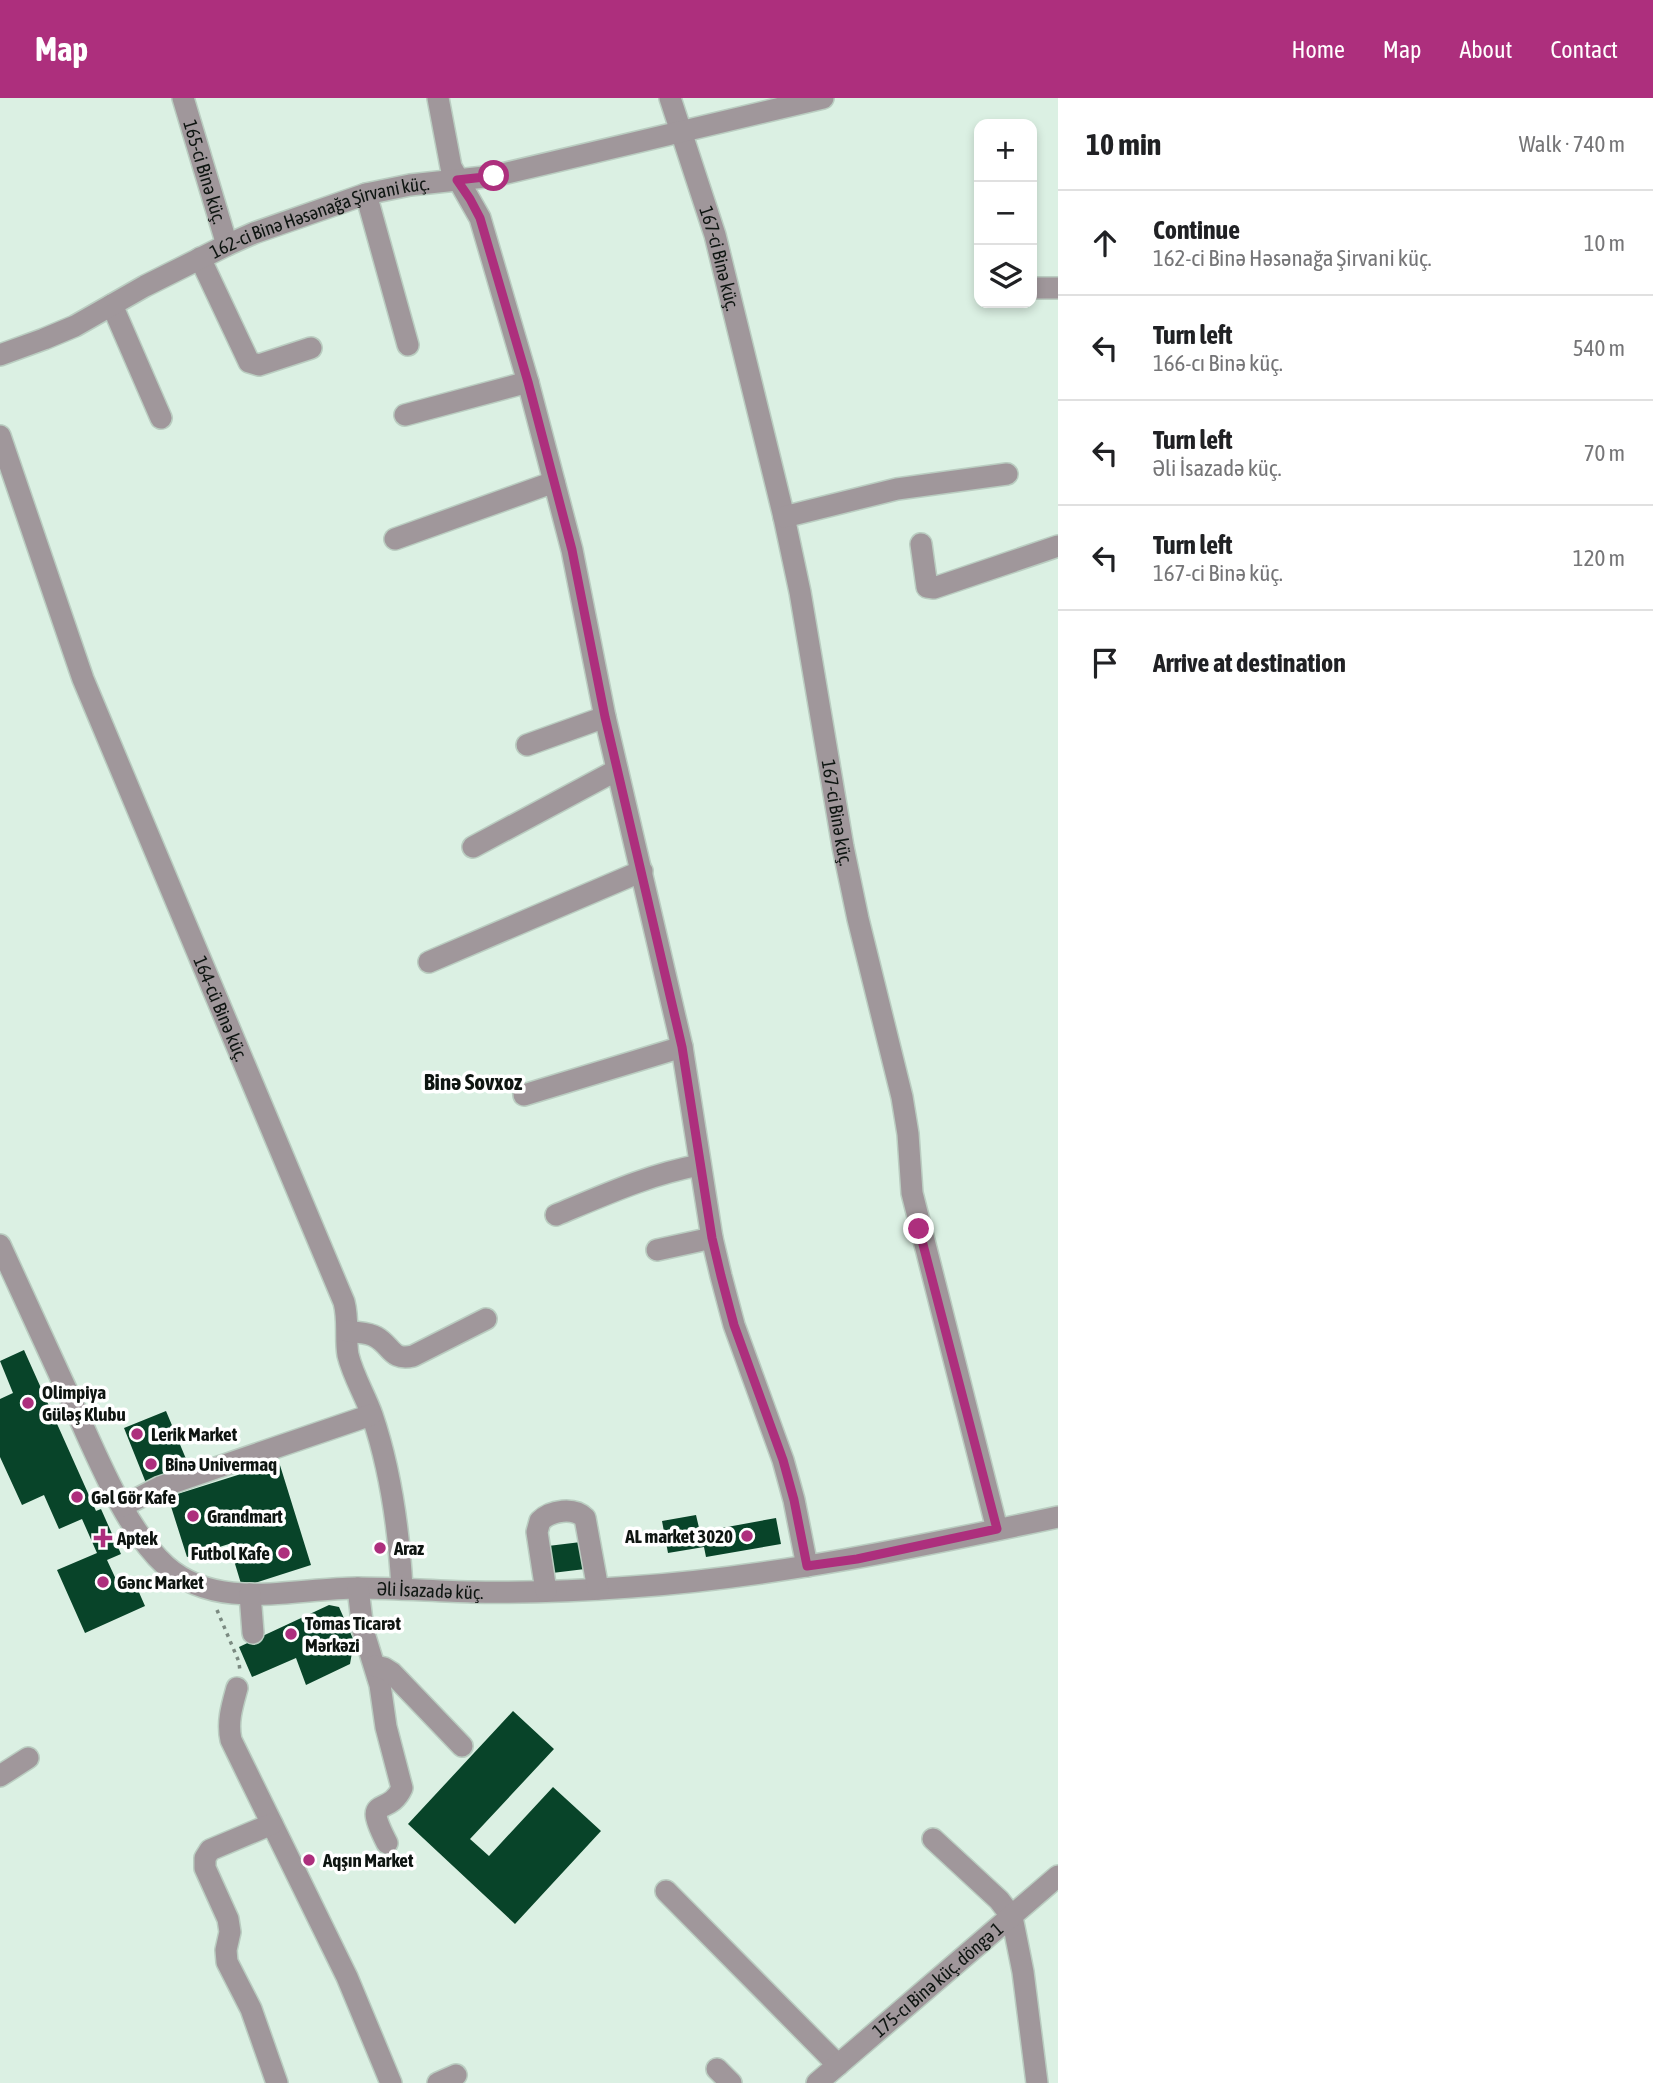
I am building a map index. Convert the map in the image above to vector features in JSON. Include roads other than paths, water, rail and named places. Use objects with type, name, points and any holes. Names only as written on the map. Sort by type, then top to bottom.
[{"type":"street","name":"165-ci Binə küç.","points":[[183,98],[227,245]]},
{"type":"street","points":[[438,98],[451,167],[480,218],[528,382],[572,550],[605,717],[682,1047],[712,1238],[734,1325],[786,1473],[807,1566]]},
{"type":"street","name":"167-ci Binə küç.","points":[[670,98],[715,234],[783,517],[800,592],[843,846],[858,919],[902,1097],[908,1134],[912,1193],[997,1529]]},
{"type":"street","name":"162-ci Binə Həsənağa Şirvani küç.","points":[[0,355],[75,326],[200,258],[254,233],[366,194],[410,185],[494,176],[823,98]]},
{"type":"street","points":[[366,194],[408,345]]},
{"type":"street","points":[[200,258],[249,362],[259,365],[311,348]]},
{"type":"street","points":[[1037,288],[1058,288]]},
{"type":"street","points":[[112,305],[160,418]]},
{"type":"street","points":[[405,415],[528,382]]},
{"type":"street","name":"164-cü Binə küç.","points":[[0,436],[83,679],[344,1302],[348,1316],[348,1354],[371,1415],[393,1502],[400,1547],[402,1589]]},
{"type":"street","points":[[783,517],[897,489],[1007,474]]},
{"type":"street","points":[[394,539],[554,482]]},
{"type":"street","points":[[921,544],[928,587],[934,588],[1058,546]]},
{"type":"street","points":[[527,745],[605,717]]},
{"type":"street","points":[[473,847],[617,770]]},
{"type":"street","points":[[429,962],[642,872]]},
{"type":"street","points":[[524,1095],[682,1047]]},
{"type":"street","points":[[556,1215],[637,1182],[669,1171],[700,1165]]},
{"type":"street","points":[[657,1250],[712,1238]]},
{"type":"street","name":"Əli İsazadə küç.","points":[[0,1245],[93,1448],[137,1531],[166,1566],[181,1577],[208,1589],[250,1594],[358,1588],[474,1592],[598,1589],[698,1581],[857,1559],[997,1529],[1056,1524]]},
{"type":"street","points":[[348,1331],[377,1337],[396,1356],[403,1358],[413,1356],[486,1319]]},
{"type":"street","points":[[123,1506],[160,1487],[371,1415]]},
{"type":"street","points":[[546,1591],[537,1532],[540,1521],[548,1514],[572,1511],[585,1518],[598,1589]]},
{"type":"street","points":[[358,1588],[363,1630],[380,1685],[390,1743],[402,1788],[399,1794],[375,1813],[387,1843]]},
{"type":"street","points":[[250,1594],[253,1633]]},
{"type":"street","points":[[375,1666],[392,1673],[462,1746]]},
{"type":"street","points":[[237,1688],[230,1717],[231,1740],[356,1997],[391,2083]]},
{"type":"street","points":[[0,1776],[29,1758]]},
{"type":"street","points":[[272,1824],[211,1850],[205,1858],[205,1868],[228,1919],[230,1932],[226,1950],[227,1962],[251,2009],[277,2083]]},
{"type":"street","points":[[933,1839],[999,1899],[1012,1917],[1023,1972],[1037,2083]]},
{"type":"street","name":"175-cı Binə küç. döngə 1","points":[[817,2083],[1058,1876]]},
{"type":"street","points":[[666,1891],[838,2065]]},
{"type":"place","name":"Olimpiya Güləş Klubu","points":[[28,1403]]},
{"type":"place","name":"Lerik Market","points":[[137,1434]]},
{"type":"place","name":"Binə Univermaq","points":[[151,1464]]},
{"type":"place","name":"Gəl Gör Kafe","points":[[77,1497]]},
{"type":"place","name":"Grandmart","points":[[193,1516]]},
{"type":"place","name":"AL market 3020","points":[[747,1536]]},
{"type":"place","name":"Aptek","points":[[103,1538]]},
{"type":"place","name":"Araz","points":[[380,1548]]},
{"type":"place","name":"Futbol Kafe","points":[[284,1553]]},
{"type":"place","name":"Gənc Market","points":[[103,1582]]},
{"type":"place","name":"Tomas Ticarət Mərkəzi","points":[[291,1634]]},
{"type":"place","name":"Aqşın Market","points":[[309,1860]]},
{"type":"district","name":"Binə Sovxoz","points":[[473,1082]]}]
